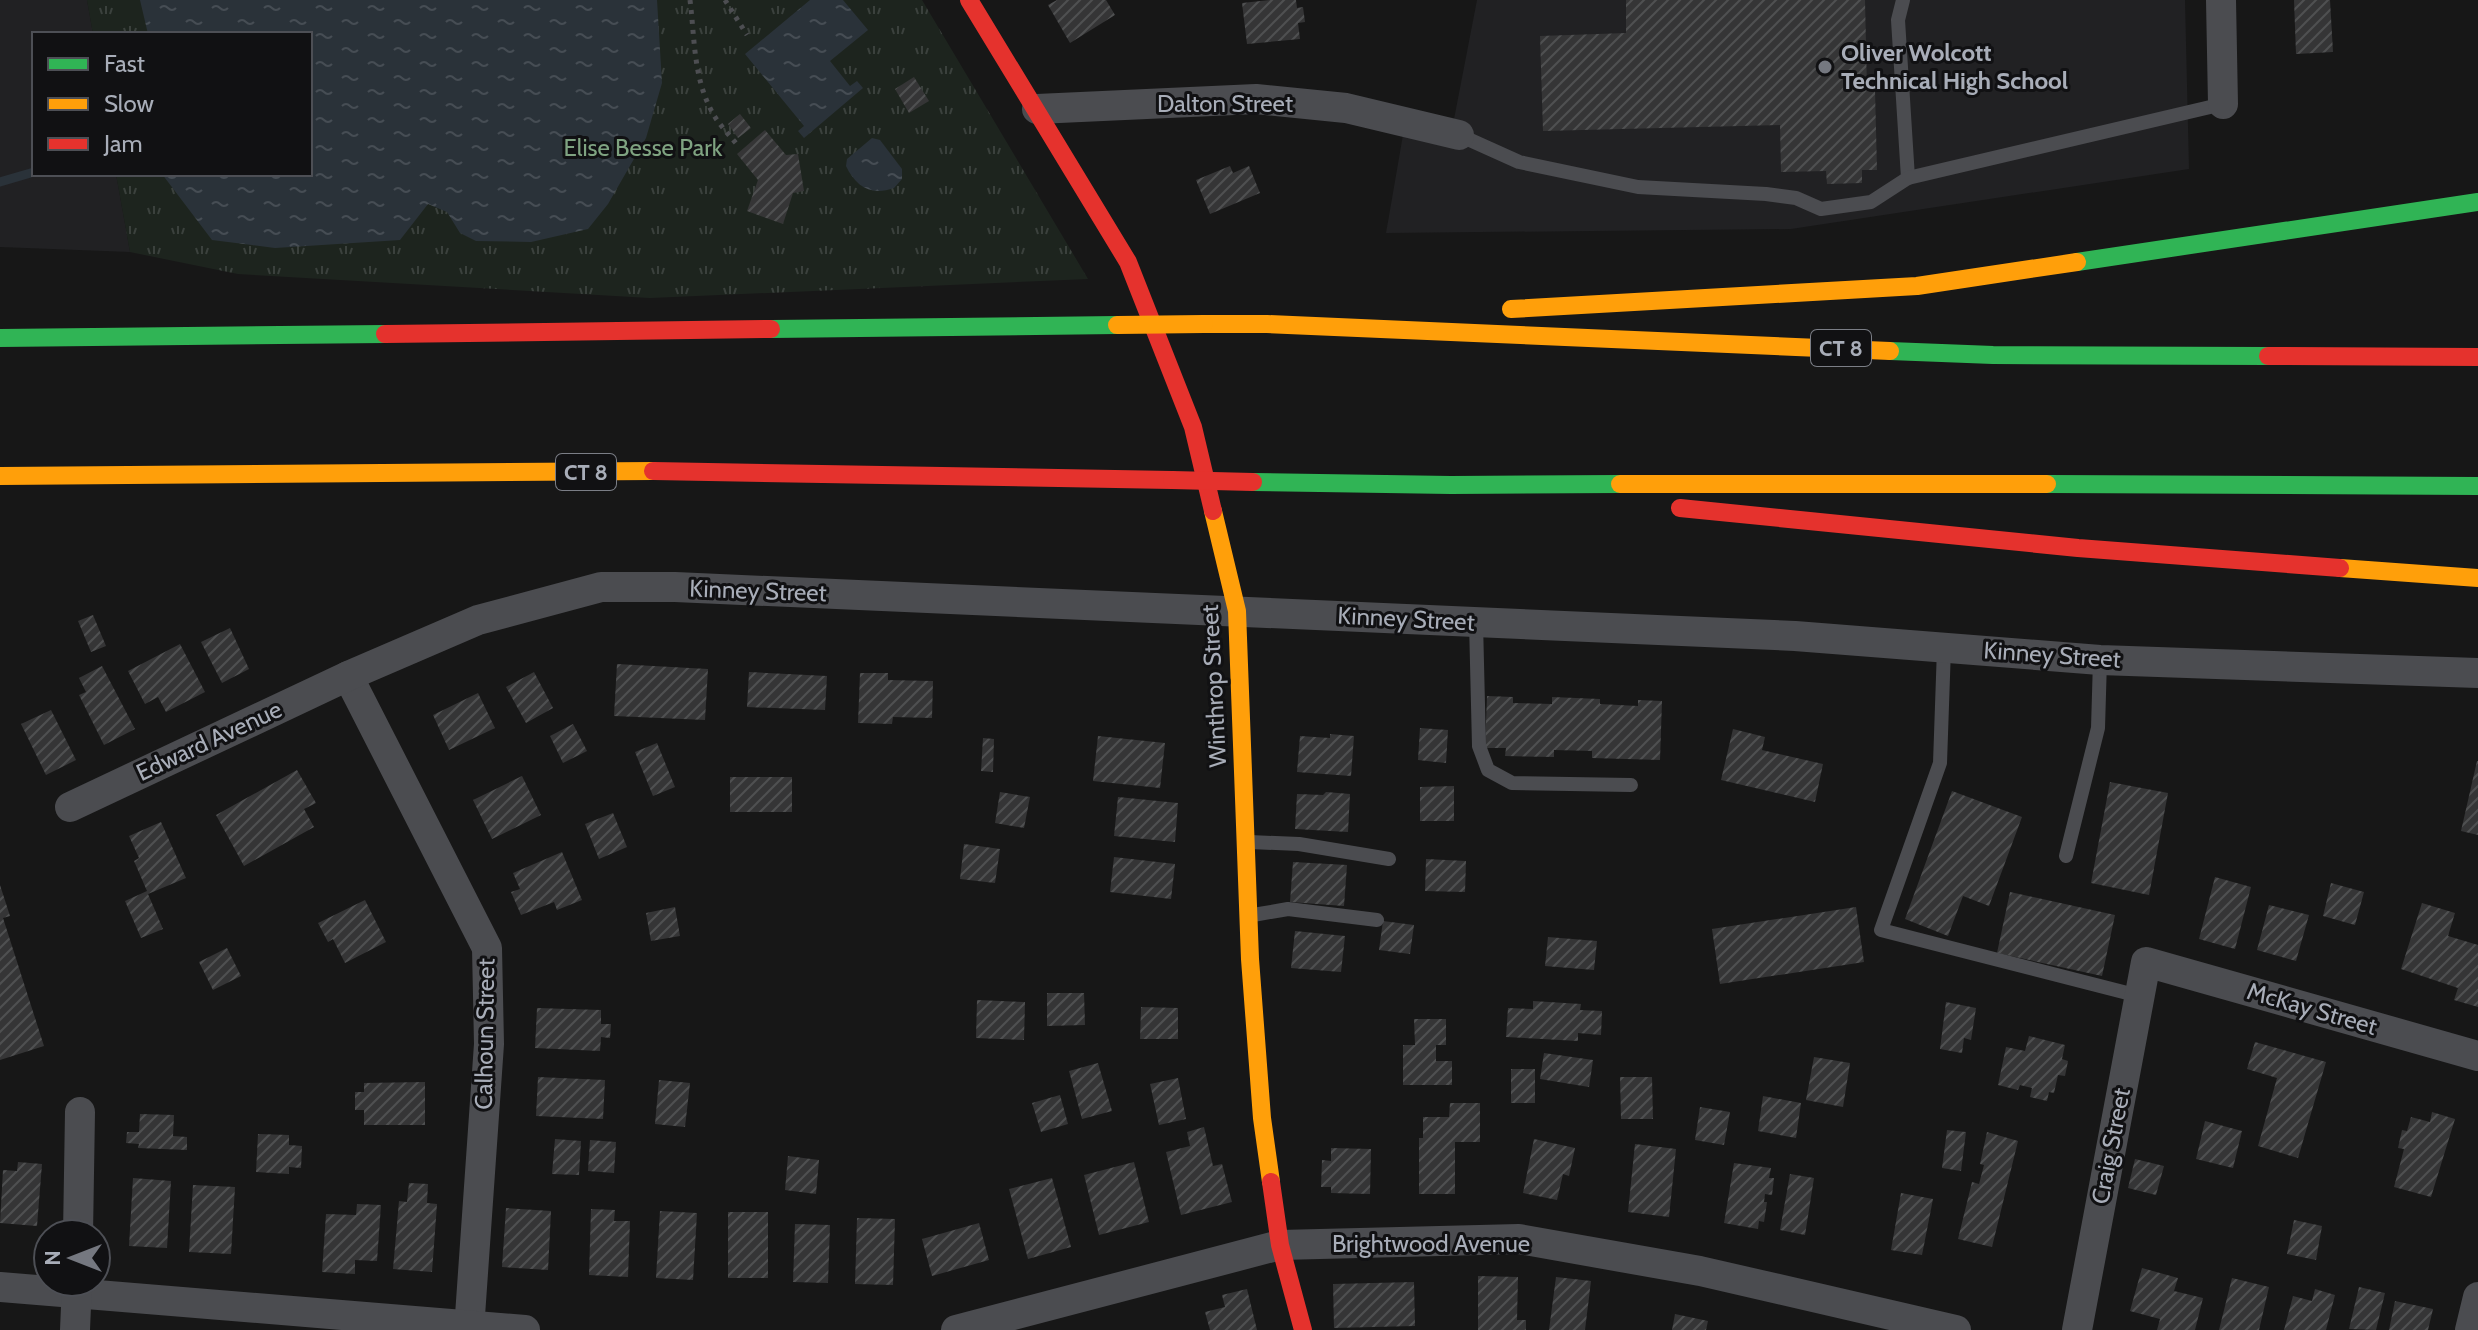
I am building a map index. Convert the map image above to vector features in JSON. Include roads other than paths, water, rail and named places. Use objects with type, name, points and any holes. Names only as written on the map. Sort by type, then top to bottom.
[{"type":"main road","name":"Winthrop Street","points":[[969,0],[1128,262],[1193,427],[1237,611],[1249,916],[1262,1118],[1280,1245],[1303,1330]]},
{"type":"main road","points":[[1489,311],[1917,286],[2478,202]]},
{"type":"main road","points":[[1267,324],[1442,313]]},
{"type":"main road","name":"CT 8","points":[[0,338],[1267,324],[1993,355],[2478,357]]},
{"type":"main road","name":"CT 8","points":[[0,476],[655,471],[1451,485],[2478,486]]},
{"type":"main road","points":[[1451,485],[1624,503]]},
{"type":"main road","points":[[1655,506],[2078,548],[2478,578]]},
{"type":"street","points":[[2221,0],[2223,104]]},
{"type":"street","name":"Dalton Street","points":[[1037,109],[1256,99],[1346,108],[1459,135]]},
{"type":"street","name":"Kinney Street","points":[[348,676],[478,620],[601,587],[675,587],[1795,636],[2100,660],[2478,673]]},
{"type":"street","name":"Edward Avenue","points":[[70,807],[348,676]]},
{"type":"street","name":"Calhoun Street","points":[[348,676],[487,948],[489,1044],[469,1328]]},
{"type":"street","name":"Craig Street","points":[[2077,1330],[2146,962]]},
{"type":"street","name":"McKay Street","points":[[2146,962],[2478,1056]]},
{"type":"street","points":[[78,1218],[80,1112]]},
{"type":"street","name":"Brightwood Avenue","points":[[956,1330],[991,1325],[1280,1245],[1519,1239],[1700,1271],[1956,1330]]},
{"type":"street","points":[[0,1287],[32,1287]]},
{"type":"street","points":[[112,1291],[469,1328],[525,1330]]},
{"type":"street","points":[[2470,1330],[2478,1297]]},
{"type":"street","points":[[75,1330],[76,1298]]},
{"type":"lane","points":[[1903,0],[1898,20],[1908,178]]},
{"type":"lane","points":[[1459,135],[1519,162],[1623,184],[1766,194],[1796,198],[1821,209],[1871,202],[1908,178],[2223,104]]},
{"type":"lane","points":[[1476,622],[1479,746],[1488,770],[1512,783],[1631,785]]},
{"type":"lane","points":[[1944,648],[1940,763],[1881,930],[2139,996]]},
{"type":"lane","points":[[2066,856],[2098,728],[2100,660]]},
{"type":"lane","points":[[1246,842],[1299,844],[1389,859]]},
{"type":"lane","points":[[1249,916],[1288,909],[1377,920]]},
{"type":"water","points":[[140,0],[657,0],[662,83],[646,138],[608,204],[588,229],[531,242],[476,241],[460,233],[447,212],[428,204],[400,240],[275,248],[212,240],[164,176],[312,176],[312,32],[148,32]]},
{"type":"water","points":[[810,0],[843,0],[868,30],[830,61],[850,86],[857,81],[863,88],[804,138],[798,131],[804,126],[745,54]]},
{"type":"water","points":[[872,138],[880,140],[902,169],[902,179],[894,188],[878,191],[865,188],[854,179],[846,166],[847,159]]},
{"type":"waterway","points":[[0,182],[32,173]]},
{"type":"place","name":"Oliver Wolcott Technical High School","points":[[1825,67]]},
{"type":"park label","name":"Elise Besse Park","points":[[643,148]]}]
